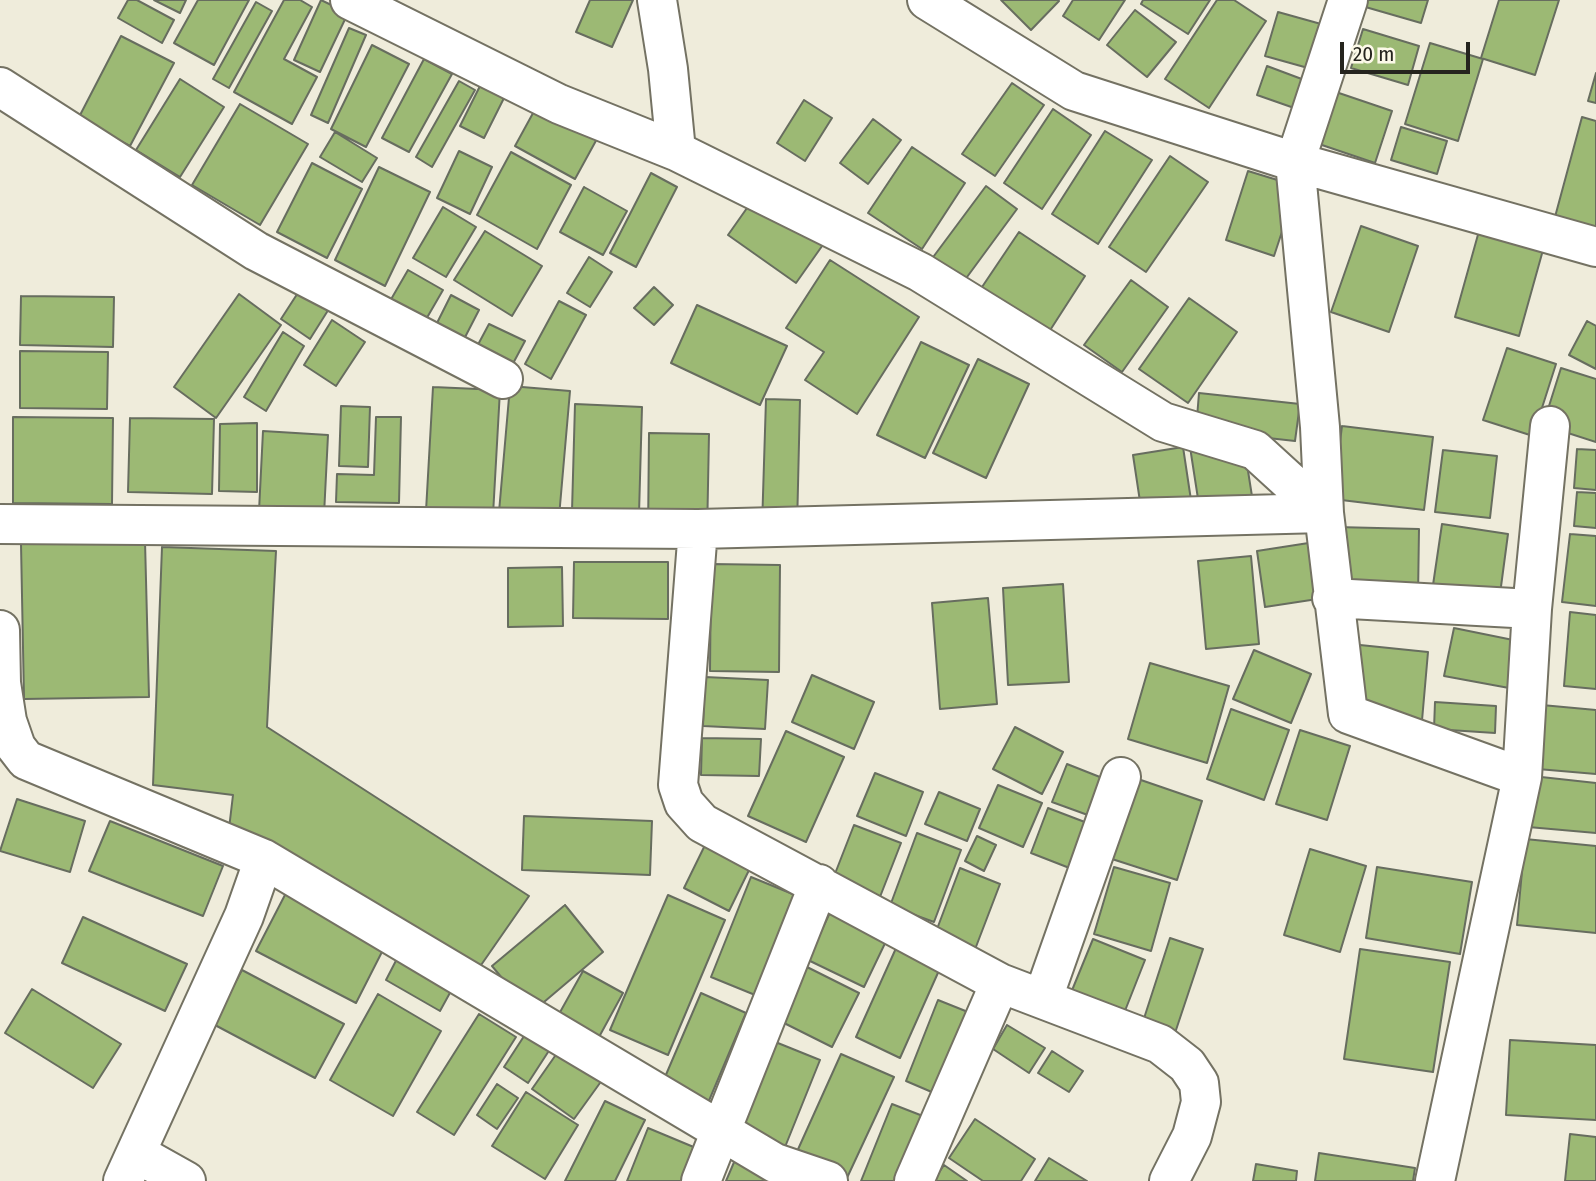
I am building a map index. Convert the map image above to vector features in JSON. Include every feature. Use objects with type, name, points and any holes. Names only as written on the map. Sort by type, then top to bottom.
[{"type":"street","points":[[350,0],[559,104],[676,150],[920,272],[1163,422],[1255,450],[1324,513]]},
{"type":"street","points":[[657,0],[668,69],[676,150]]},
{"type":"street","points":[[927,0],[1074,91],[1295,162],[1596,247]]},
{"type":"street","points":[[1348,0],[1295,162],[1320,427],[1332,598],[1348,714],[1522,777]]},
{"type":"street","points":[[0,87],[256,251],[503,379]]},
{"type":"street","points":[[1435,1181],[1522,777],[1532,609],[1550,426]]},
{"type":"street","points":[[0,524],[698,529],[1324,513]]},
{"type":"street","points":[[698,529],[678,785],[684,803],[702,823],[999,983],[1160,1044],[1188,1065],[1199,1083],[1200,1102],[1192,1136],[1170,1181]]},
{"type":"street","points":[[1332,598],[1532,609]]},
{"type":"street","points":[[0,630],[1,683],[7,721],[16,747],[26,760],[264,859],[775,1163],[828,1181]]},
{"type":"street","points":[[1044,998],[1121,777]]},
{"type":"street","points":[[186,1181],[129,1167],[244,916],[264,859]]},
{"type":"street","points":[[701,1181],[819,884]]},
{"type":"street","points":[[914,1181],[999,983]]},
{"type":"building","points":[[128,0],[137,0],[174,20],[162,43],[118,18]]},
{"type":"building","points":[[154,0],[186,0],[180,13]]},
{"type":"building","points":[[198,0],[249,0],[214,65],[174,43]]},
{"type":"building","points":[[284,0],[300,0],[312,7],[284,59],[317,77],[292,124],[234,92]]},
{"type":"building","points":[[321,0],[348,13],[320,72],[294,60]]},
{"type":"building","points":[[590,0],[633,0],[612,47],[576,32]]},
{"type":"building","points":[[1001,0],[1058,0],[1059,1],[1031,30]]},
{"type":"building","points":[[1073,0],[1125,0],[1099,40],[1063,16]]},
{"type":"building","points":[[1143,0],[1210,0],[1188,34],[1141,4]]},
{"type":"building","points":[[1217,0],[1234,0],[1266,21],[1209,108],[1165,79]]},
{"type":"building","points":[[1364,0],[1428,0],[1421,23],[1362,6]]},
{"type":"building","points":[[1499,0],[1559,0],[1535,75],[1481,58]]},
{"type":"building","points":[[256,2],[272,11],[229,88],[213,79]]},
{"type":"building","points":[[1135,10],[1176,42],[1147,77],[1107,45]]},
{"type":"building","points":[[1278,12],[1321,24],[1308,68],[1265,56]]},
{"type":"building","points":[[349,28],[366,35],[328,123],[311,115]]},
{"type":"building","points":[[1363,29],[1419,46],[1408,85],[1351,68]]},
{"type":"building","points":[[121,36],[174,63],[130,146],[78,119]]},
{"type":"building","points":[[1430,43],[1483,59],[1458,141],[1405,124]]},
{"type":"building","points":[[372,45],[409,64],[366,147],[331,129]]},
{"type":"building","points":[[424,59],[452,74],[409,152],[382,138]]},
{"type":"building","points":[[1267,66],[1307,81],[1297,109],[1257,95]]},
{"type":"building","points":[[1596,73],[1596,103],[1588,101]]},
{"type":"building","points":[[180,79],[224,107],[180,177],[136,150]]},
{"type":"building","points":[[459,81],[475,90],[432,167],[416,157]]},
{"type":"building","points":[[1012,83],[1044,105],[995,176],[962,154]]},
{"type":"building","points":[[480,86],[504,98],[484,138],[460,126]]},
{"type":"building","points":[[1333,91],[1392,111],[1375,163],[1316,143]]},
{"type":"building","points":[[804,100],[832,118],[805,161],[777,143]]},
{"type":"building","points":[[240,104],[308,144],[260,225],[192,185]]},
{"type":"building","points":[[538,104],[598,137],[575,179],[515,146]]},
{"type":"building","points":[[1053,109],[1091,135],[1042,209],[1004,183]]},
{"type":"building","points":[[1582,117],[1596,121],[1596,240],[1552,228]]},
{"type":"building","points":[[873,119],[901,140],[868,184],[840,163]]},
{"type":"building","points":[[1401,127],[1447,141],[1437,174],[1391,160]]},
{"type":"building","points":[[1105,131],[1152,160],[1098,244],[1052,214]]},
{"type":"building","points":[[335,132],[377,158],[362,182],[320,157]]},
{"type":"building","points":[[912,147],[965,183],[922,249],[868,213]]},
{"type":"building","points":[[459,151],[492,167],[470,214],[437,198]]},
{"type":"building","points":[[511,152],[571,185],[537,249],[477,215]]},
{"type":"building","points":[[1170,156],[1208,182],[1146,272],[1109,247]]},
{"type":"building","points":[[312,163],[362,189],[327,258],[277,232]]},
{"type":"building","points":[[379,167],[430,192],[385,286],[335,260]]},
{"type":"building","points":[[1248,171],[1297,186],[1274,256],[1226,240]]},
{"type":"building","points":[[651,173],[677,187],[636,267],[610,253]]},
{"type":"building","points":[[986,186],[1017,209],[956,292],[925,268]]},
{"type":"building","points":[[584,187],[627,211],[603,255],[560,232]]},
{"type":"building","points":[[759,191],[827,239],[796,283],[728,235]]},
{"type":"building","points":[[443,207],[476,227],[446,277],[413,258]]},
{"type":"building","points":[[1361,226],[1418,246],[1389,332],[1331,312]]},
{"type":"building","points":[[485,231],[542,266],[512,316],[454,280]]},
{"type":"building","points":[[1479,231],[1543,250],[1519,336],[1455,317]]},
{"type":"building","points":[[1019,232],[1085,276],[1047,335],[980,290]]},
{"type":"building","points":[[589,257],[612,272],[590,307],[567,293]]},
{"type":"building","points":[[830,260],[919,317],[857,414],[805,380],[824,352],[786,328]]},
{"type":"building","points":[[408,270],[443,290],[421,328],[386,308]]},
{"type":"building","points":[[1131,280],[1168,307],[1122,372],[1084,345]]},
{"type":"building","points":[[303,285],[332,304],[310,339],[281,319]]},
{"type":"building","points":[[654,287],[673,305],[654,325],[634,308]]},
{"type":"building","points":[[239,294],[281,325],[216,418],[174,387]]},
{"type":"building","points":[[451,295],[479,310],[461,345],[433,331]]},
{"type":"building","points":[[21,296],[114,297],[113,347],[20,345]]},
{"type":"building","points":[[1189,298],[1237,332],[1188,403],[1139,369]]},
{"type":"building","points":[[559,301],[586,315],[551,379],[525,364]]},
{"type":"building","points":[[697,305],[787,346],[760,405],[671,363]]},
{"type":"building","points":[[332,320],[365,342],[336,386],[304,365]]},
{"type":"building","points":[[1587,321],[1596,326],[1596,369],[1569,355]]},
{"type":"building","points":[[489,324],[525,341],[509,371],[473,354]]},
{"type":"building","points":[[283,332],[304,346],[266,411],[244,397]]},
{"type":"building","points":[[921,342],[969,365],[925,458],[877,435]]},
{"type":"building","points":[[1507,348],[1556,364],[1533,436],[1483,420]]},
{"type":"building","points":[[20,351],[108,352],[107,409],[20,408]]},
{"type":"building","points":[[978,359],[1029,384],[986,478],[933,453]]},
{"type":"building","points":[[1561,368],[1596,379],[1596,442],[1543,425]]},
{"type":"building","points":[[510,386],[570,391],[559,517],[499,512]]},
{"type":"building","points":[[433,387],[500,390],[493,515],[426,511]]},
{"type":"building","points":[[1199,393],[1300,404],[1295,441],[1196,430]]},
{"type":"building","points":[[766,399],[800,400],[797,528],[762,527]]},
{"type":"building","points":[[575,404],[642,407],[639,514],[572,511]]},
{"type":"building","points":[[341,406],[370,407],[368,467],[339,466]]},
{"type":"building","points":[[13,417],[113,418],[112,504],[13,503]]},
{"type":"building","points":[[376,417],[401,417],[399,503],[336,502],[337,474],[374,475]]},
{"type":"building","points":[[130,418],[214,419],[212,494],[128,492]]},
{"type":"building","points":[[257,423],[257,492],[219,491],[220,424]]},
{"type":"building","points":[[1342,426],[1433,437],[1424,510],[1333,499]]},
{"type":"building","points":[[263,431],[328,435],[324,515],[259,511]]},
{"type":"building","points":[[649,433],[709,434],[707,537],[648,535]]},
{"type":"building","points":[[1243,439],[1254,509],[1201,518],[1190,447]]},
{"type":"building","points":[[1183,447],[1194,520],[1144,528],[1133,455]]},
{"type":"building","points":[[1577,449],[1596,450],[1596,490],[1574,488]]},
{"type":"building","points":[[1443,450],[1497,456],[1490,518],[1435,512]]},
{"type":"building","points":[[1577,492],[1596,493],[1596,528],[1574,526]]},
{"type":"building","points":[[1442,524],[1508,534],[1500,594],[1433,585]]},
{"type":"building","points":[[1336,527],[1419,529],[1418,597],[1334,595]]},
{"type":"building","points":[[1570,534],[1596,536],[1596,606],[1562,602]]},
{"type":"building","points":[[145,541],[149,697],[24,699],[21,544]]},
{"type":"building","points":[[1315,542],[1324,598],[1265,607],[1257,551]]},
{"type":"building","points":[[162,547],[276,551],[267,727],[529,896],[479,968],[228,837],[233,795],[153,785]]},
{"type":"building","points":[[1251,556],[1259,644],[1206,649],[1198,561]]},
{"type":"building","points":[[574,562],[668,562],[668,619],[573,618]]},
{"type":"building","points":[[711,564],[780,565],[779,672],[710,671]]},
{"type":"building","points":[[562,567],[563,626],[508,627],[508,568]]},
{"type":"building","points":[[1063,584],[1069,682],[1008,685],[1003,588]]},
{"type":"building","points":[[988,598],[997,704],[940,709],[932,603]]},
{"type":"building","points":[[1570,612],[1596,615],[1596,689],[1564,686]]},
{"type":"building","points":[[1454,628],[1518,641],[1509,688],[1444,676]]},
{"type":"building","points":[[1360,645],[1428,652],[1421,732],[1352,726]]},
{"type":"building","points":[[1254,650],[1311,674],[1291,723],[1233,699]]},
{"type":"building","points":[[1150,663],[1229,686],[1207,763],[1128,739]]},
{"type":"building","points":[[812,675],[874,702],[854,749],[792,722]]},
{"type":"building","points":[[705,677],[768,680],[765,729],[703,726]]},
{"type":"building","points":[[1435,702],[1496,706],[1495,733],[1434,729]]},
{"type":"building","points":[[1531,704],[1596,710],[1596,774],[1526,768]]},
{"type":"building","points":[[1231,709],[1289,730],[1264,800],[1207,779]]},
{"type":"building","points":[[1015,727],[1063,752],[1042,794],[993,769]]},
{"type":"building","points":[[1300,730],[1350,746],[1327,820],[1276,804]]},
{"type":"building","points":[[786,731],[844,757],[806,842],[748,816]]},
{"type":"building","points":[[702,738],[761,739],[759,776],[701,775]]},
{"type":"building","points":[[1067,764],[1110,781],[1096,818],[1052,802]]},
{"type":"building","points":[[875,773],[923,792],[906,836],[857,816]]},
{"type":"building","points":[[1523,775],[1596,783],[1596,833],[1517,826]]},
{"type":"building","points":[[1138,779],[1202,801],[1177,880],[1112,859]]},
{"type":"building","points":[[998,785],[1042,803],[1023,847],[979,828]]},
{"type":"building","points":[[939,792],[980,809],[967,841],[925,824]]},
{"type":"building","points":[[17,799],[85,821],[70,872],[0,851]]},
{"type":"building","points":[[1048,808],[1090,824],[1072,869],[1031,853]]},
{"type":"building","points":[[524,816],[652,821],[650,875],[522,870]]},
{"type":"building","points":[[110,821],[223,866],[203,916],[89,871]]},
{"type":"building","points":[[854,825],[901,843],[878,902],[831,884]]},
{"type":"building","points":[[917,833],[961,850],[934,922],[890,906]]},
{"type":"building","points":[[977,836],[996,845],[984,871],[965,861]]},
{"type":"building","points":[[708,839],[753,862],[729,911],[684,888]]},
{"type":"building","points":[[1525,839],[1596,846],[1596,933],[1517,925]]},
{"type":"building","points":[[1310,849],[1366,866],[1340,952],[1284,935]]},
{"type":"building","points":[[1114,867],[1170,883],[1151,951],[1094,934]]},
{"type":"building","points":[[1377,867],[1472,882],[1460,954],[1366,938]]},
{"type":"building","points":[[960,868],[1000,884],[974,952],[934,937]]},
{"type":"building","points":[[751,877],[800,897],[760,997],[711,977]]},
{"type":"building","points":[[287,891],[387,942],[356,1003],[256,951]]},
{"type":"building","points":[[668,895],[725,920],[668,1055],[610,1030]]},
{"type":"building","points":[[565,905],[603,952],[531,1013],[492,966]]},
{"type":"building","points":[[832,908],[889,935],[864,987],[808,960]]},
{"type":"building","points":[[83,917],[187,964],[165,1011],[62,963]]},
{"type":"building","points":[[1170,938],[1203,949],[1169,1051],[1137,1040]]},
{"type":"building","points":[[1093,939],[1145,960],[1119,1026],[1066,1005]]},
{"type":"building","points":[[897,946],[941,966],[900,1058],[856,1037]]},
{"type":"building","points":[[402,949],[457,980],[440,1011],[386,980]]},
{"type":"building","points":[[1360,949],[1450,962],[1433,1072],[1344,1059]]},
{"type":"building","points":[[807,967],[859,993],[832,1047],[780,1021]]},
{"type":"building","points":[[242,970],[344,1024],[315,1078],[213,1024]]},
{"type":"building","points":[[583,971],[623,993],[599,1037],[559,1014]]},
{"type":"building","points":[[32,989],[121,1044],[93,1088],[5,1033]]},
{"type":"building","points":[[701,993],[746,1013],[708,1103],[662,1084]]},
{"type":"building","points":[[378,994],[441,1031],[393,1116],[330,1080]]},
{"type":"building","points":[[938,1000],[973,1014],[941,1096],[906,1081]]},
{"type":"building","points":[[479,1014],[516,1037],[454,1135],[417,1112]]},
{"type":"building","points":[[1007,1025],[1045,1048],[1029,1073],[993,1049]]},
{"type":"building","points":[[528,1030],[552,1046],[528,1083],[504,1067]]},
{"type":"building","points":[[763,1037],[820,1060],[783,1152],[726,1128]]},
{"type":"building","points":[[1510,1040],[1596,1045],[1596,1120],[1506,1115]]},
{"type":"building","points":[[562,1046],[605,1076],[574,1119],[532,1089]]},
{"type":"building","points":[[1052,1051],[1083,1071],[1069,1092],[1038,1073]]},
{"type":"building","points":[[841,1054],[894,1077],[846,1180],[795,1156]]},
{"type":"building","points":[[497,1084],[518,1098],[497,1129],[477,1115]]},
{"type":"building","points":[[526,1092],[578,1125],[545,1179],[492,1146]]},
{"type":"building","points":[[605,1101],[645,1120],[615,1181],[565,1181]]},
{"type":"building","points":[[892,1104],[928,1118],[903,1181],[861,1181]]},
{"type":"building","points":[[975,1119],[1035,1159],[1021,1181],[983,1181],[949,1158]]},
{"type":"building","points":[[648,1128],[696,1148],[683,1181],[627,1181]]},
{"type":"building","points":[[1570,1134],[1596,1137],[1596,1181],[1565,1181]]},
{"type":"building","points":[[1319,1153],[1415,1168],[1413,1181],[1315,1181]]},
{"type":"building","points":[[1049,1158],[1087,1181],[1035,1181]]},
{"type":"building","points":[[735,1160],[780,1181],[726,1181]]},
{"type":"building","points":[[1256,1164],[1297,1171],[1296,1181],[1253,1181]]},
{"type":"building","points":[[944,1165],[967,1181],[933,1181]]}]
